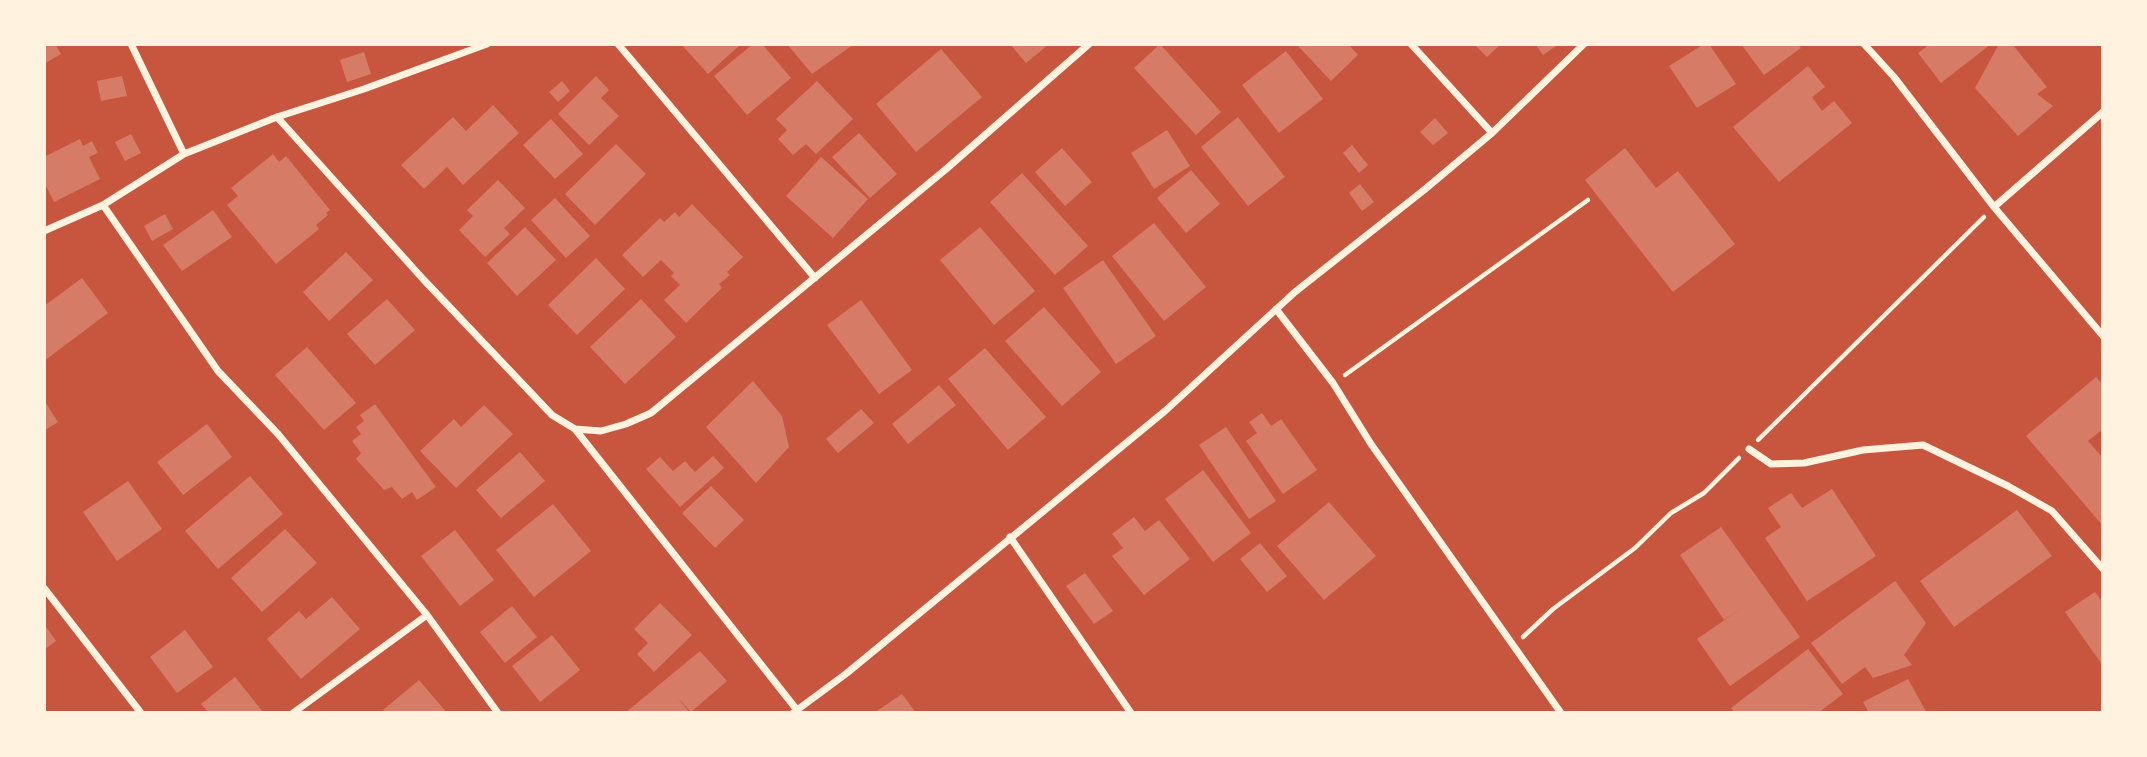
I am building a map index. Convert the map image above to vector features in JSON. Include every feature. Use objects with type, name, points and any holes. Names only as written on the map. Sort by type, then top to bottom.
[{"type":"street","points":[[131,44],[184,154]]},
{"type":"street","points":[[44,231],[103,205],[184,154],[277,117],[364,89],[487,44]]},
{"type":"street","points":[[618,44],[815,278]]},
{"type":"street","points":[[575,429],[601,431],[651,413],[945,170],[1089,44]]},
{"type":"street","points":[[1411,44],[1492,133]]},
{"type":"street","points":[[277,117],[423,279],[552,415],[575,429],[795,712],[847,673],[1165,411],[1276,309],[1492,133],[1584,44]]},
{"type":"street","points":[[1864,44],[1894,77],[1994,207],[2103,335]]},
{"type":"street","points":[[1994,207],[2103,112]]},
{"type":"street","points":[[103,205],[218,371],[278,435],[427,615],[498,713]]},
{"type":"street","points":[[1276,309],[1333,383],[1371,443],[1561,713]]},
{"type":"street","points":[[1749,449],[1771,464],[1804,463],[1863,450],[1923,445],[2008,486],[2052,511],[2103,569]]},
{"type":"street","points":[[1010,537],[1131,713]]},
{"type":"street","points":[[44,588],[141,713]]},
{"type":"street","points":[[293,713],[427,615]]},
{"type":"path","points":[[1333,383],[1588,201]]},
{"type":"path","points":[[1515,645],[1553,609],[1635,548],[1671,513],[1704,493],[1994,207]]},
{"type":"building","points":[[44,44],[55,44],[61,54],[44,64]]},
{"type":"building","points":[[681,44],[741,44],[708,74]]},
{"type":"building","points":[[753,44],[762,44],[791,78],[747,115],[714,76]]},
{"type":"building","points":[[787,44],[854,44],[812,74]]},
{"type":"building","points":[[1010,44],[1049,44],[1026,63]]},
{"type":"building","points":[[1160,44],[1221,112],[1196,135],[1134,68]]},
{"type":"building","points":[[1348,44],[1358,55],[1331,81],[1298,46]]},
{"type":"building","points":[[1474,44],[1501,44],[1487,57]]},
{"type":"building","points":[[1535,44],[1559,44],[1543,55]]},
{"type":"building","points":[[1704,44],[1709,44],[1736,84],[1697,108],[1669,66]]},
{"type":"building","points":[[1741,44],[1797,44],[1801,48],[1764,75]]},
{"type":"building","points":[[1930,44],[1991,44],[1941,83],[1918,53]]},
{"type":"building","points":[[1999,44],[2012,44],[2047,87],[2037,94],[2053,106],[2018,136],[1975,88]]},
{"type":"building","points":[[941,49],[982,97],[916,152],[876,104]]},
{"type":"building","points":[[1286,51],[1323,99],[1279,133],[1242,85]]},
{"type":"building","points":[[364,52],[371,74],[347,82],[340,60]]},
{"type":"building","points":[[1808,66],[1825,87],[1812,97],[1822,111],[1834,101],[1852,123],[1779,182],[1733,127]]},
{"type":"building","points":[[122,76],[127,96],[101,101],[97,81]]},
{"type":"building","points":[[596,76],[609,90],[601,98],[619,116],[589,145],[558,114]]},
{"type":"building","points":[[562,81],[570,91],[558,102],[549,92]]},
{"type":"building","points":[[817,81],[853,119],[816,154],[806,144],[793,155],[778,139],[787,130],[776,119]]},
{"type":"building","points":[[493,105],[519,133],[463,185],[447,167],[424,189],[401,165],[453,117],[466,131]]},
{"type":"building","points":[[1238,117],[1285,177],[1248,206],[1201,147]]},
{"type":"building","points":[[1435,118],[1448,133],[1433,145],[1420,132]]},
{"type":"building","points":[[551,119],[583,154],[555,179],[523,145]]},
{"type":"building","points":[[1167,130],[1190,166],[1154,189],[1131,153]]},
{"type":"building","points":[[859,133],[897,174],[870,198],[832,157]]},
{"type":"building","points":[[131,134],[141,153],[125,161],[115,142]]},
{"type":"building","points":[[80,139],[83,146],[92,141],[98,153],[89,157],[100,179],[54,202],[44,182],[44,157]]},
{"type":"building","points":[[616,144],[646,174],[595,225],[565,194]]},
{"type":"building","points":[[1352,145],[1368,165],[1359,173],[1343,153]]},
{"type":"building","points":[[1062,148],[1092,182],[1065,206],[1035,172]]},
{"type":"building","points":[[1625,148],[1656,188],[1678,171],[1735,244],[1673,292],[1585,180]]},
{"type":"building","points":[[273,154],[279,162],[286,156],[330,210],[316,225],[319,229],[276,264],[227,205],[238,196],[231,188]]},
{"type":"building","points":[[821,157],[868,199],[833,238],[786,196]]},
{"type":"building","points":[[1191,170],[1220,204],[1186,233],[1157,198]]},
{"type":"building","points":[[1022,173],[1088,246],[1055,275],[990,202]]},
{"type":"building","points":[[498,180],[525,208],[504,228],[510,234],[485,257],[459,230],[473,216],[467,210]]},
{"type":"building","points":[[1360,184],[1374,202],[1362,211],[1349,193]]},
{"type":"building","points":[[555,198],[590,236],[566,258],[531,220]]},
{"type":"building","points":[[692,204],[743,257],[727,272],[730,275],[719,284],[722,288],[686,323],[664,300],[680,285],[671,276],[674,273],[661,260],[643,277],[622,255],[660,218],[664,222],[675,212],[679,217]]},
{"type":"building","points":[[213,210],[232,237],[182,271],[163,245]]},
{"type":"building","points":[[165,214],[173,229],[152,241],[144,226]]},
{"type":"building","points":[[1154,223],[1206,287],[1164,321],[1112,256]]},
{"type":"building","points":[[525,227],[556,260],[517,296],[487,263]]},
{"type":"building","points":[[980,227],[1035,291],[994,325],[940,260]]},
{"type":"building","points":[[346,252],[373,280],[329,321],[303,292]]},
{"type":"building","points":[[596,258],[625,289],[577,335],[548,305]]},
{"type":"building","points":[[1103,260],[1156,336],[1116,364],[1063,288]]},
{"type":"building","points":[[82,278],[108,313],[44,361],[44,306]]},
{"type":"building","points":[[387,299],[415,330],[375,365],[347,334]]},
{"type":"building","points":[[641,299],[676,337],[625,384],[590,347]]},
{"type":"building","points":[[861,300],[912,370],[879,394],[827,325]]},
{"type":"building","points":[[1044,307],[1101,372],[1062,406],[1005,341]]},
{"type":"building","points":[[307,347],[356,403],[324,430],[275,375]]},
{"type":"building","points":[[985,348],[1046,417],[1008,450],[948,379]]},
{"type":"building","points":[[2096,377],[2103,385],[2103,429],[2088,441],[2103,458],[2103,526],[2026,436]]},
{"type":"building","points":[[753,381],[782,416],[789,447],[756,483],[706,427]]},
{"type":"building","points":[[939,385],[956,405],[908,444],[892,424]]},
{"type":"building","points":[[44,400],[58,422],[44,431]]},
{"type":"building","points":[[375,404],[436,487],[417,500],[412,492],[402,499],[392,487],[384,490],[356,459],[361,453],[352,441],[361,434],[356,427],[364,421],[360,415]]},
{"type":"building","points":[[484,405],[513,434],[456,488],[420,451],[454,419],[461,427]]},
{"type":"building","points":[[861,409],[874,423],[838,453],[826,439]]},
{"type":"building","points":[[1262,413],[1271,426],[1281,419],[1317,470],[1283,494],[1246,441],[1257,433],[1249,422]]},
{"type":"building","points":[[207,424],[232,457],[183,495],[157,462]]},
{"type":"building","points":[[1226,427],[1276,501],[1249,519],[1199,445]]},
{"type":"building","points":[[520,452],[545,481],[501,518],[476,490]]},
{"type":"building","points":[[713,456],[724,468],[680,507],[646,469],[660,457],[673,471],[685,461],[695,472]]},
{"type":"building","points":[[1203,470],[1251,533],[1213,562],[1165,499]]},
{"type":"building","points":[[250,476],[283,514],[218,569],[185,531]]},
{"type":"building","points":[[128,481],[162,529],[117,561],[83,512]]},
{"type":"building","points":[[711,486],[744,520],[715,548],[682,513]]},
{"type":"building","points":[[1832,489],[1876,556],[1807,601],[1765,538],[1781,527],[1768,508],[1791,493],[1802,508]]},
{"type":"building","points":[[1329,502],[1376,556],[1324,600],[1277,546]]},
{"type":"building","points":[[553,504],[591,551],[534,597],[496,550]]},
{"type":"building","points":[[2017,510],[2052,556],[1954,627],[1920,581]]},
{"type":"building","points":[[1134,517],[1145,531],[1159,520],[1190,559],[1144,595],[1112,556],[1123,548],[1112,534]]},
{"type":"building","points":[[1721,527],[1800,637],[1730,686],[1697,639],[1745,606],[1724,620],[1680,555]]},
{"type":"building","points":[[285,529],[317,563],[262,612],[231,578]]},
{"type":"building","points":[[455,530],[494,580],[460,606],[421,556]]},
{"type":"building","points":[[1260,543],[1287,576],[1267,592],[1240,559]]},
{"type":"building","points":[[1085,573],[1113,611],[1094,624],[1066,586]]},
{"type":"building","points":[[1895,581],[1926,623],[1904,655],[1912,665],[1873,678],[1865,667],[1842,684],[1811,643]]},
{"type":"building","points":[[2095,592],[2103,603],[2103,666],[2065,612]]},
{"type":"building","points":[[332,597],[360,629],[301,679],[267,639],[299,611],[306,619]]},
{"type":"building","points":[[660,603],[692,635],[654,672],[637,654],[648,643],[634,629]]},
{"type":"building","points":[[512,606],[537,637],[505,663],[480,632]]},
{"type":"building","points":[[44,624],[56,641],[44,650]]},
{"type":"building","points":[[185,630],[213,667],[177,693],[150,657]]},
{"type":"building","points":[[552,635],[580,670],[540,702],[512,666]]},
{"type":"building","points":[[1808,649],[1843,694],[1818,713],[1735,713],[1731,708]]},
{"type":"building","points":[[700,651],[727,681],[691,712],[678,698],[690,713],[625,713]]},
{"type":"building","points":[[235,677],[263,712],[209,713],[201,704]]},
{"type":"building","points":[[1908,679],[1927,713],[1869,713],[1863,702]]},
{"type":"building","points":[[419,680],[447,713],[386,713],[383,710]]},
{"type":"building","points":[[902,694],[916,713],[874,713]]}]
